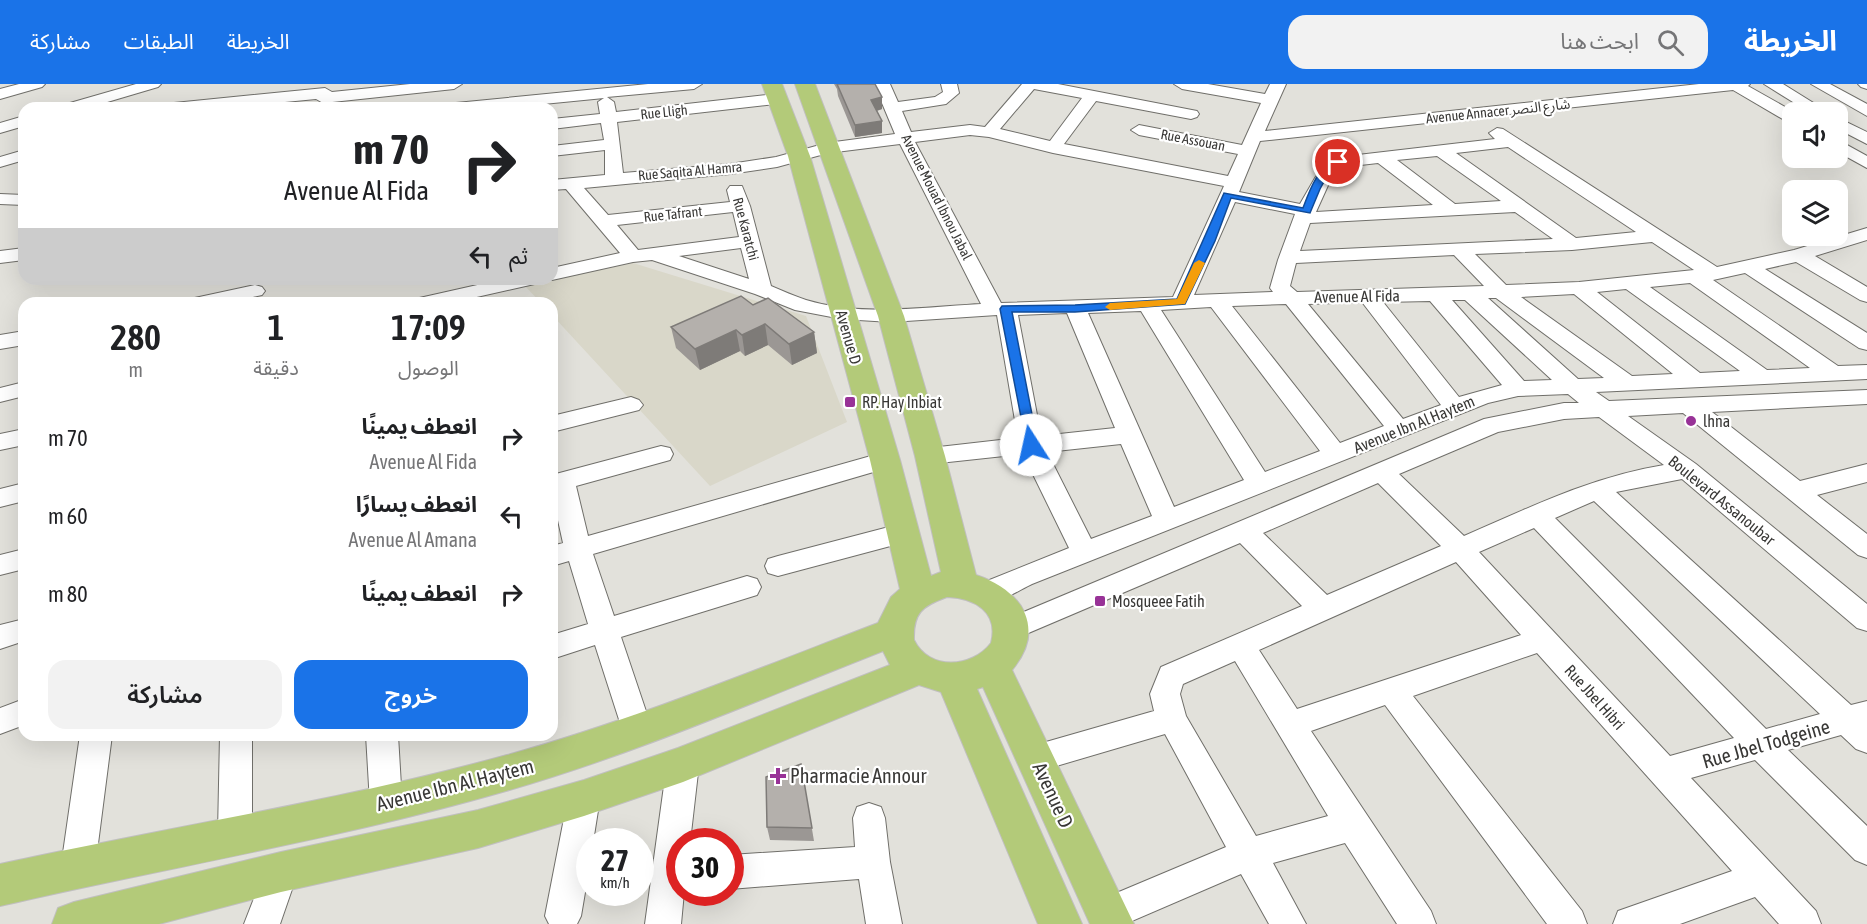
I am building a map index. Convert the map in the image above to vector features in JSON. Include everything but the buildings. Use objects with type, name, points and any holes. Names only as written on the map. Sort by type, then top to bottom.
[{"type":"main road","points":[[805,84],[891,316],[930,456],[974,588]]},
{"type":"main road","name":"Avenue D","points":[[774,92],[798,156],[885,460],[918,592]]},
{"type":"main road","points":[[74,924],[281,872],[478,829],[585,798],[936,674],[974,675],[992,667],[1004,656],[1010,643],[1012,629],[1004,609],[974,588],[946,584],[918,592],[904,603],[896,617],[894,632],[898,647],[907,660],[936,674],[1025,839],[1060,924]]},
{"type":"main road","name":"Avenue Ibn Al Haytem","points":[[0,885],[235,833],[387,803],[503,774],[638,732],[894,632]]},
{"type":"main road","name":"Avenue D","points":[[992,667],[1110,919]]},
{"type":"street","points":[[0,94],[37,84]]},
{"type":"street","points":[[86,84],[105,102]]},
{"type":"street","points":[[90,102],[153,84]]},
{"type":"street","points":[[242,102],[252,84]]},
{"type":"street","points":[[268,102],[454,84]]},
{"type":"street","points":[[500,102],[604,88],[694,84]]},
{"type":"street","name":"Avenue Mouad Ibnou Jabal","points":[[882,84],[905,138],[1000,309],[1031,445],[1085,553]]},
{"type":"street","points":[[893,108],[945,99],[951,93],[950,84]]},
{"type":"street","points":[[989,132],[1032,84],[1191,114]]},
{"type":"street","points":[[1182,84],[1205,89],[1274,92],[1182,302]]},
{"type":"street","points":[[1735,84],[1782,112]]},
{"type":"street","name":"Avenue Annacer شارع النصر","points":[[1251,144],[1324,130],[1742,84]]},
{"type":"street","points":[[1772,84],[1803,102]]},
{"type":"street","points":[[1819,84],[1867,111]]},
{"type":"street","points":[[604,88],[613,144],[614,178]]},
{"type":"street","points":[[1178,137],[1205,89]]},
{"type":"street","name":"Rue Lligh","points":[[558,123],[610,118],[774,92]]},
{"type":"street","points":[[1053,148],[1091,96]]},
{"type":"street","points":[[1116,161],[1154,107]]},
{"type":"street","points":[[0,128],[18,123]]},
{"type":"street","points":[[1848,128],[1867,128]]},
{"type":"street","name":"Rue Saqita Al Hamra","points":[[561,184],[730,169],[777,162],[827,148],[966,130],[989,132],[1230,188],[1305,215],[1517,206]]},
{"type":"street","name":"Rue Assouan","points":[[1139,130],[1178,137],[1251,144]]},
{"type":"street","points":[[1324,130],[1352,159]]},
{"type":"street","points":[[1494,131],[1654,236],[1833,373]]},
{"type":"street","points":[[1848,131],[1867,140]]},
{"type":"street","points":[[1398,428],[1292,298],[1280,288],[1315,189],[1328,167],[1338,162],[1510,142]]},
{"type":"street","points":[[558,150],[613,144]]},
{"type":"street","points":[[1439,149],[1572,244]]},
{"type":"street","points":[[1848,151],[1867,163]]},
{"type":"street","points":[[1380,156],[1451,210]]},
{"type":"street","points":[[0,162],[18,157]]},
{"type":"street","name":"Rue Karatchi","points":[[730,169],[762,290]]},
{"type":"street","points":[[561,184],[643,255]]},
{"type":"street","points":[[0,199],[18,200]]},
{"type":"street","name":"Rue Tafrant","points":[[606,221],[741,206]]},
{"type":"street","points":[[1290,257],[1572,244],[1654,236]]},
{"type":"street","points":[[1858,237],[1867,250]]},
{"type":"street","name":"Avenue Al Fida","points":[[643,255],[762,290],[789,303],[842,313],[891,316],[1216,300],[1368,297],[1579,288],[1704,276],[1799,255],[1858,237]]},
{"type":"street","points":[[558,273],[643,255],[749,241]]},
{"type":"street","points":[[1459,249],[1501,292],[1628,384]]},
{"type":"street","points":[[0,257],[18,255]]},
{"type":"street","points":[[1799,255],[1867,296]]},
{"type":"street","points":[[1749,267],[1867,343]]},
{"type":"street","points":[[1631,283],[1764,378]]},
{"type":"street","points":[[478,297],[514,285]]},
{"type":"street","points":[[1579,288],[1693,379]]},
{"type":"street","points":[[226,297],[255,291]]},
{"type":"street","name":"Boulevard Assanoubar","points":[[1470,293],[1572,386],[1687,470],[1867,620]]},
{"type":"street","points":[[1435,294],[1518,389]]},
{"type":"street","points":[[1368,297],[1454,406]]},
{"type":"street","points":[[1216,300],[1336,455]]},
{"type":"street","points":[[1147,305],[1260,485]]},
{"type":"street","points":[[1075,308],[1167,522]]},
{"type":"street","points":[[0,342],[18,339]]},
{"type":"street","name":"Avenue Ibn Al Haytem","points":[[974,588],[1085,553],[1336,455],[1398,428],[1482,397],[1518,389],[1867,372]]},
{"type":"street","points":[[0,395],[18,390]]},
{"type":"street","name":"Avenue Ibn Al Haytem","points":[[1012,629],[1492,425],[1564,411],[1867,397]]},
{"type":"street","points":[[558,423],[631,405]]},
{"type":"street","points":[[1688,405],[1864,542]]},
{"type":"street","points":[[930,456],[1128,435]]},
{"type":"street","points":[[0,442],[18,438]]},
{"type":"street","points":[[558,483],[661,454]]},
{"type":"street","points":[[565,552],[885,460]]},
{"type":"street","points":[[1288,924],[1172,719],[1165,694],[1171,676],[1597,489],[1627,480],[1687,470]]},
{"type":"street","name":"Rue Jbel Hibri","points":[[1383,472],[1459,548],[1803,924]]},
{"type":"street","points":[[1796,491],[1867,473]]},
{"type":"street","points":[[1597,489],[1860,725]]},
{"type":"street","points":[[558,492],[565,552],[606,629],[638,732]]},
{"type":"street","points":[[0,498],[18,494]]},
{"type":"street","points":[[1537,515],[1761,745],[1867,849]]},
{"type":"street","points":[[1243,530],[1323,609]]},
{"type":"street","points":[[778,566],[904,533]]},
{"type":"street","points":[[0,565],[18,560]]},
{"type":"street","points":[[558,645],[747,587]]},
{"type":"street","points":[[0,637],[18,632]]},
{"type":"street","points":[[1290,725],[1542,639]]},
{"type":"street","points":[[1241,646],[1352,825],[1418,924]]},
{"type":"street","points":[[1392,691],[1569,924]]},
{"type":"street","points":[[0,721],[18,714]]},
{"type":"street","points":[[1036,758],[1172,719]]},
{"type":"street","name":"Rue Jbel Todgeine","points":[[1664,772],[1761,745],[1860,725]]},
{"type":"street","points":[[78,867],[95,741]]},
{"type":"street","points":[[235,833],[236,741]]},
{"type":"street","points":[[382,741],[387,803]]},
{"type":"street","points":[[677,828],[682,764]]},
{"type":"street","points":[[563,916],[585,798]]},
{"type":"street","points":[[869,818],[873,862],[884,924]]},
{"type":"street","points":[[1110,919],[1249,854],[1352,825]]},
{"type":"street","points":[[744,871],[873,862]]},
{"type":"street","points":[[262,924],[281,872]]},
{"type":"street","points":[[1631,924],[1761,878]]},
{"type":"street","points":[[663,924],[667,906]]},
{"type":"shaded area","points":[[633,263],[806,316],[847,422],[710,486],[558,321],[558,297],[535,297],[525,286],[558,285],[558,279]]},
{"type":"slow traffic","points":[[1110,307],[1182,302],[1199,263]]},
{"type":"place","name":"RP. Hay Inbiat","points":[[850,402]]},
{"type":"place","name":"lhna","points":[[1691,421]]},
{"type":"place","name":"Mosqueee Fatih","points":[[1100,601]]},
{"type":"place","name":"Pharmacie Annour","points":[[778,776]]},
{"type":"route","points":[[1031,445],[1006,309],[1182,302],[1228,195],[1307,211],[1315,189],[1328,167],[1338,162]]}]
